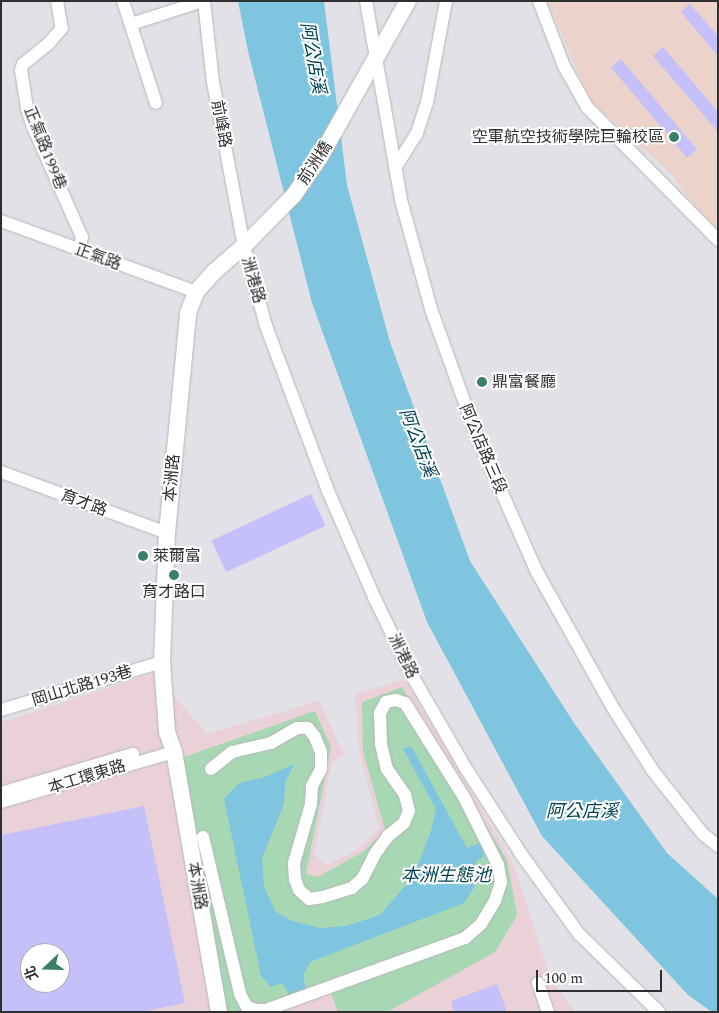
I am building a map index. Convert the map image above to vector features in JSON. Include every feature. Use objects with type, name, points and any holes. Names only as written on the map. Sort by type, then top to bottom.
[{"type":"main road","points":[[374,60],[408,1]]},
{"type":"main road","name":"前洲橋","points":[[244,246],[294,195],[320,157],[374,60]]},
{"type":"main road","name":"本洲路","points":[[209,1012],[168,745],[162,662],[167,537],[188,313],[196,292],[214,270],[244,246]]},
{"type":"main road","name":"本洲路","points":[[168,745],[220,1012]]},
{"type":"street","name":"正氣路199巷","points":[[57,1],[62,28],[48,44],[23,64],[21,70],[27,109],[33,127],[82,237],[79,250]]},
{"type":"street","points":[[123,1],[156,103]]},
{"type":"street","points":[[131,24],[203,1]]},
{"type":"street","name":"前峰路","points":[[203,1],[213,82],[244,246]]},
{"type":"street","name":"阿公店路三段","points":[[366,1],[374,60],[395,168],[431,309],[460,392],[495,480],[537,572],[613,708],[654,771],[703,834],[718,846]]},
{"type":"street","points":[[395,168],[417,133],[427,103],[446,1]]},
{"type":"street","points":[[539,1],[564,66],[587,107],[718,240]]},
{"type":"street","name":"正氣路","points":[[1,221],[196,292]]},
{"type":"street","name":"洲港路","points":[[244,246],[266,326],[328,491],[374,596],[414,679],[465,767],[521,854],[580,934],[659,1012]]},
{"type":"street","name":"育才路","points":[[1,472],[167,537]]},
{"type":"street","name":"育才路","points":[[1,481],[167,537]]},
{"type":"street","name":"岡山北路193巷","points":[[1,710],[162,662]]},
{"type":"street","points":[[203,837],[240,994],[246,1007],[258,1010],[266,1010],[465,938],[481,924],[495,901],[501,882],[498,865],[464,797],[405,703],[396,700],[386,702],[380,713],[381,744],[387,769],[406,795],[409,810],[404,823],[388,836],[375,854],[363,878],[352,888],[323,897],[309,898],[299,890],[294,879],[294,863],[311,804],[312,786],[321,769],[321,752],[315,737],[308,728],[297,728],[271,743],[232,752],[211,769]]},
{"type":"street","name":"本工環東路","points":[[1,793],[168,745]]},
{"type":"street","name":"本工環東路","points":[[1,802],[168,745]]},
{"type":"street","points":[[538,983],[548,1012]]},
{"type":"shaded area","name":"空軍航空技術學院巨輪校區","points":[[547,1],[718,1],[718,229],[693,204],[671,174],[590,100]]},
{"type":"shaded area","points":[[154,673],[207,734],[319,701],[344,755],[332,762],[314,854],[326,865],[355,851],[379,829],[359,750],[355,694],[405,679],[512,861],[550,976],[575,1012],[1,1012],[1,722]]},
{"type":"green space","points":[[402,687],[507,860],[517,915],[495,952],[387,1012],[338,1012],[330,990],[267,1012],[226,1012],[181,758],[315,711],[331,747],[306,874],[318,877],[364,851],[385,830],[363,751],[362,702]]},
{"type":"water","name":"阿公店溪","points":[[238,1],[324,1],[347,185],[390,342],[470,561],[574,723],[667,853],[718,899],[718,1012],[712,1012],[688,995],[542,836],[427,622],[312,303],[248,51]]},
{"type":"water","name":"本洲生態池","points":[[411,746],[467,848],[481,843],[484,856],[476,862],[477,883],[464,903],[310,962],[303,976],[306,988],[289,994],[282,983],[271,987],[261,976],[224,799],[239,783],[265,777],[294,764],[285,783],[284,804],[262,858],[264,886],[275,911],[292,921],[320,928],[346,926],[380,915],[413,877],[431,831],[436,809],[403,749]]},
{"type":"building","points":[[690,4],[718,36],[718,56],[681,12]]},
{"type":"building","points":[[663,47],[718,112],[718,132],[653,56]]},
{"type":"building","points":[[621,59],[697,149],[687,158],[611,67]]},
{"type":"building","points":[[311,494],[326,526],[226,572],[211,540]]},
{"type":"building","points":[[144,806],[185,1003],[141,1012],[1,1012],[1,835]]},
{"type":"building","points":[[497,984],[507,1012],[454,1012],[451,1001]]},
{"type":"place","name":"空軍航空技術學院巨輪校區","points":[[674,137]]},
{"type":"place","name":"鼎富餐廳","points":[[482,382]]},
{"type":"place","name":"萊爾富","points":[[143,556]]},
{"type":"place","name":"育才路口","points":[[174,575]]}]
